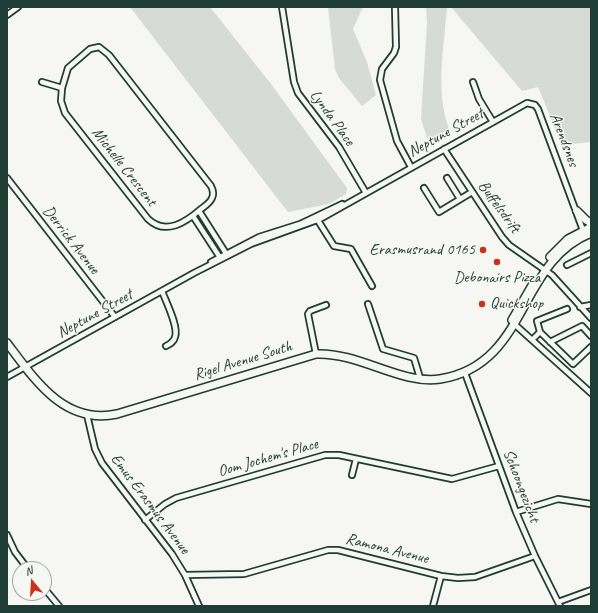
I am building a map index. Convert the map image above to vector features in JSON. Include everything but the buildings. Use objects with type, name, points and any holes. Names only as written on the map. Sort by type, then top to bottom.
[{"type":"main road","points":[[577,211],[591,223]]},
{"type":"main road","name":"Rigel Avenue South","points":[[7,343],[25,366],[54,398],[72,410],[87,415],[101,416],[117,414],[316,354],[346,356],[420,378],[438,379],[465,373],[488,358],[503,340],[544,269],[564,242],[587,233],[591,227]]},
{"type":"street","points":[[7,15],[18,7]]},
{"type":"street","name":"Lynda Place","points":[[282,7],[294,82],[298,93],[339,147],[366,192]]},
{"type":"street","points":[[395,7],[396,47],[394,53],[382,69],[380,80],[397,141],[411,167]]},
{"type":"street","name":"Michelle Crescent","points":[[99,47],[105,50],[211,186],[214,193],[211,200],[182,224],[173,227],[155,224],[148,219],[65,113],[61,101],[62,88],[70,65],[92,48],[99,47]]},
{"type":"street","points":[[42,82],[62,88]]},
{"type":"street","points":[[473,82],[479,99],[493,122]]},
{"type":"street","name":"Neptune Street","points":[[7,376],[194,273],[264,237],[317,219],[530,103]]},
{"type":"street","name":"Arendsnes","points":[[530,103],[536,105],[538,109],[577,211],[587,233]]},
{"type":"street","name":"Buffelsdrift","points":[[444,149],[502,237],[509,245],[544,269],[561,283],[591,318]]},
{"type":"street","name":"Derrick Avenue","points":[[7,178],[115,317]]},
{"type":"street","points":[[447,178],[460,199]]},
{"type":"street","points":[[424,188],[439,212],[472,192]]},
{"type":"street","points":[[199,211],[227,256]]},
{"type":"street","points":[[193,216],[221,259]]},
{"type":"street","points":[[317,219],[334,246],[350,249],[372,286]]},
{"type":"street","points":[[567,265],[591,253]]},
{"type":"street","points":[[162,291],[175,328],[176,336],[173,342],[166,346]]},
{"type":"street","points":[[368,304],[383,349],[414,358],[420,378]]},
{"type":"street","points":[[580,307],[591,304]]},
{"type":"street","points":[[316,354],[310,329],[309,313],[326,305]]},
{"type":"street","points":[[567,309],[537,321],[540,332],[573,364],[591,347]]},
{"type":"street","points":[[513,323],[591,393]]},
{"type":"street","points":[[550,342],[582,326],[591,336]]},
{"type":"street","points":[[532,340],[540,332]]},
{"type":"street","name":"Schoongezicht","points":[[465,373],[516,512],[535,556],[559,604]]},
{"type":"street","name":"Emus Erasmus Avenue","points":[[87,415],[95,449],[102,463],[172,554],[185,575],[199,606]]},
{"type":"street","name":"Oom Jochem's Place","points":[[145,520],[172,500],[314,457],[330,454],[452,479],[499,466]]},
{"type":"street","points":[[352,475],[356,459]]},
{"type":"street","points":[[516,512],[558,499],[591,504]]},
{"type":"street","points":[[7,535],[15,552],[22,561]]},
{"type":"street","name":"Ramona Avenue","points":[[185,575],[244,574],[328,550],[338,550],[441,576],[458,578],[475,577],[535,556]]},
{"type":"street","points":[[433,606],[441,576]]},
{"type":"street","points":[[559,604],[591,590]]},
{"type":"street","points":[[52,598],[59,606]]},
{"type":"shaded area","points":[[130,7],[210,7],[271,84],[347,188],[346,194],[329,204],[288,212]]},
{"type":"shaded area","points":[[328,7],[363,7],[353,29],[367,62],[376,95],[362,106],[339,78],[335,69]]},
{"type":"shaded area","points":[[426,7],[447,7],[441,84],[442,99],[449,129],[428,141],[421,119],[427,23]]},
{"type":"shaded area","points":[[451,7],[591,7],[591,142],[562,145],[538,87],[522,91]]},
{"type":"place","name":"Erasmusrand 0165","points":[[483,250]]},
{"type":"place","name":"Debonairs Pizza","points":[[497,262]]},
{"type":"place","name":"Quickshop","points":[[482,304]]}]
